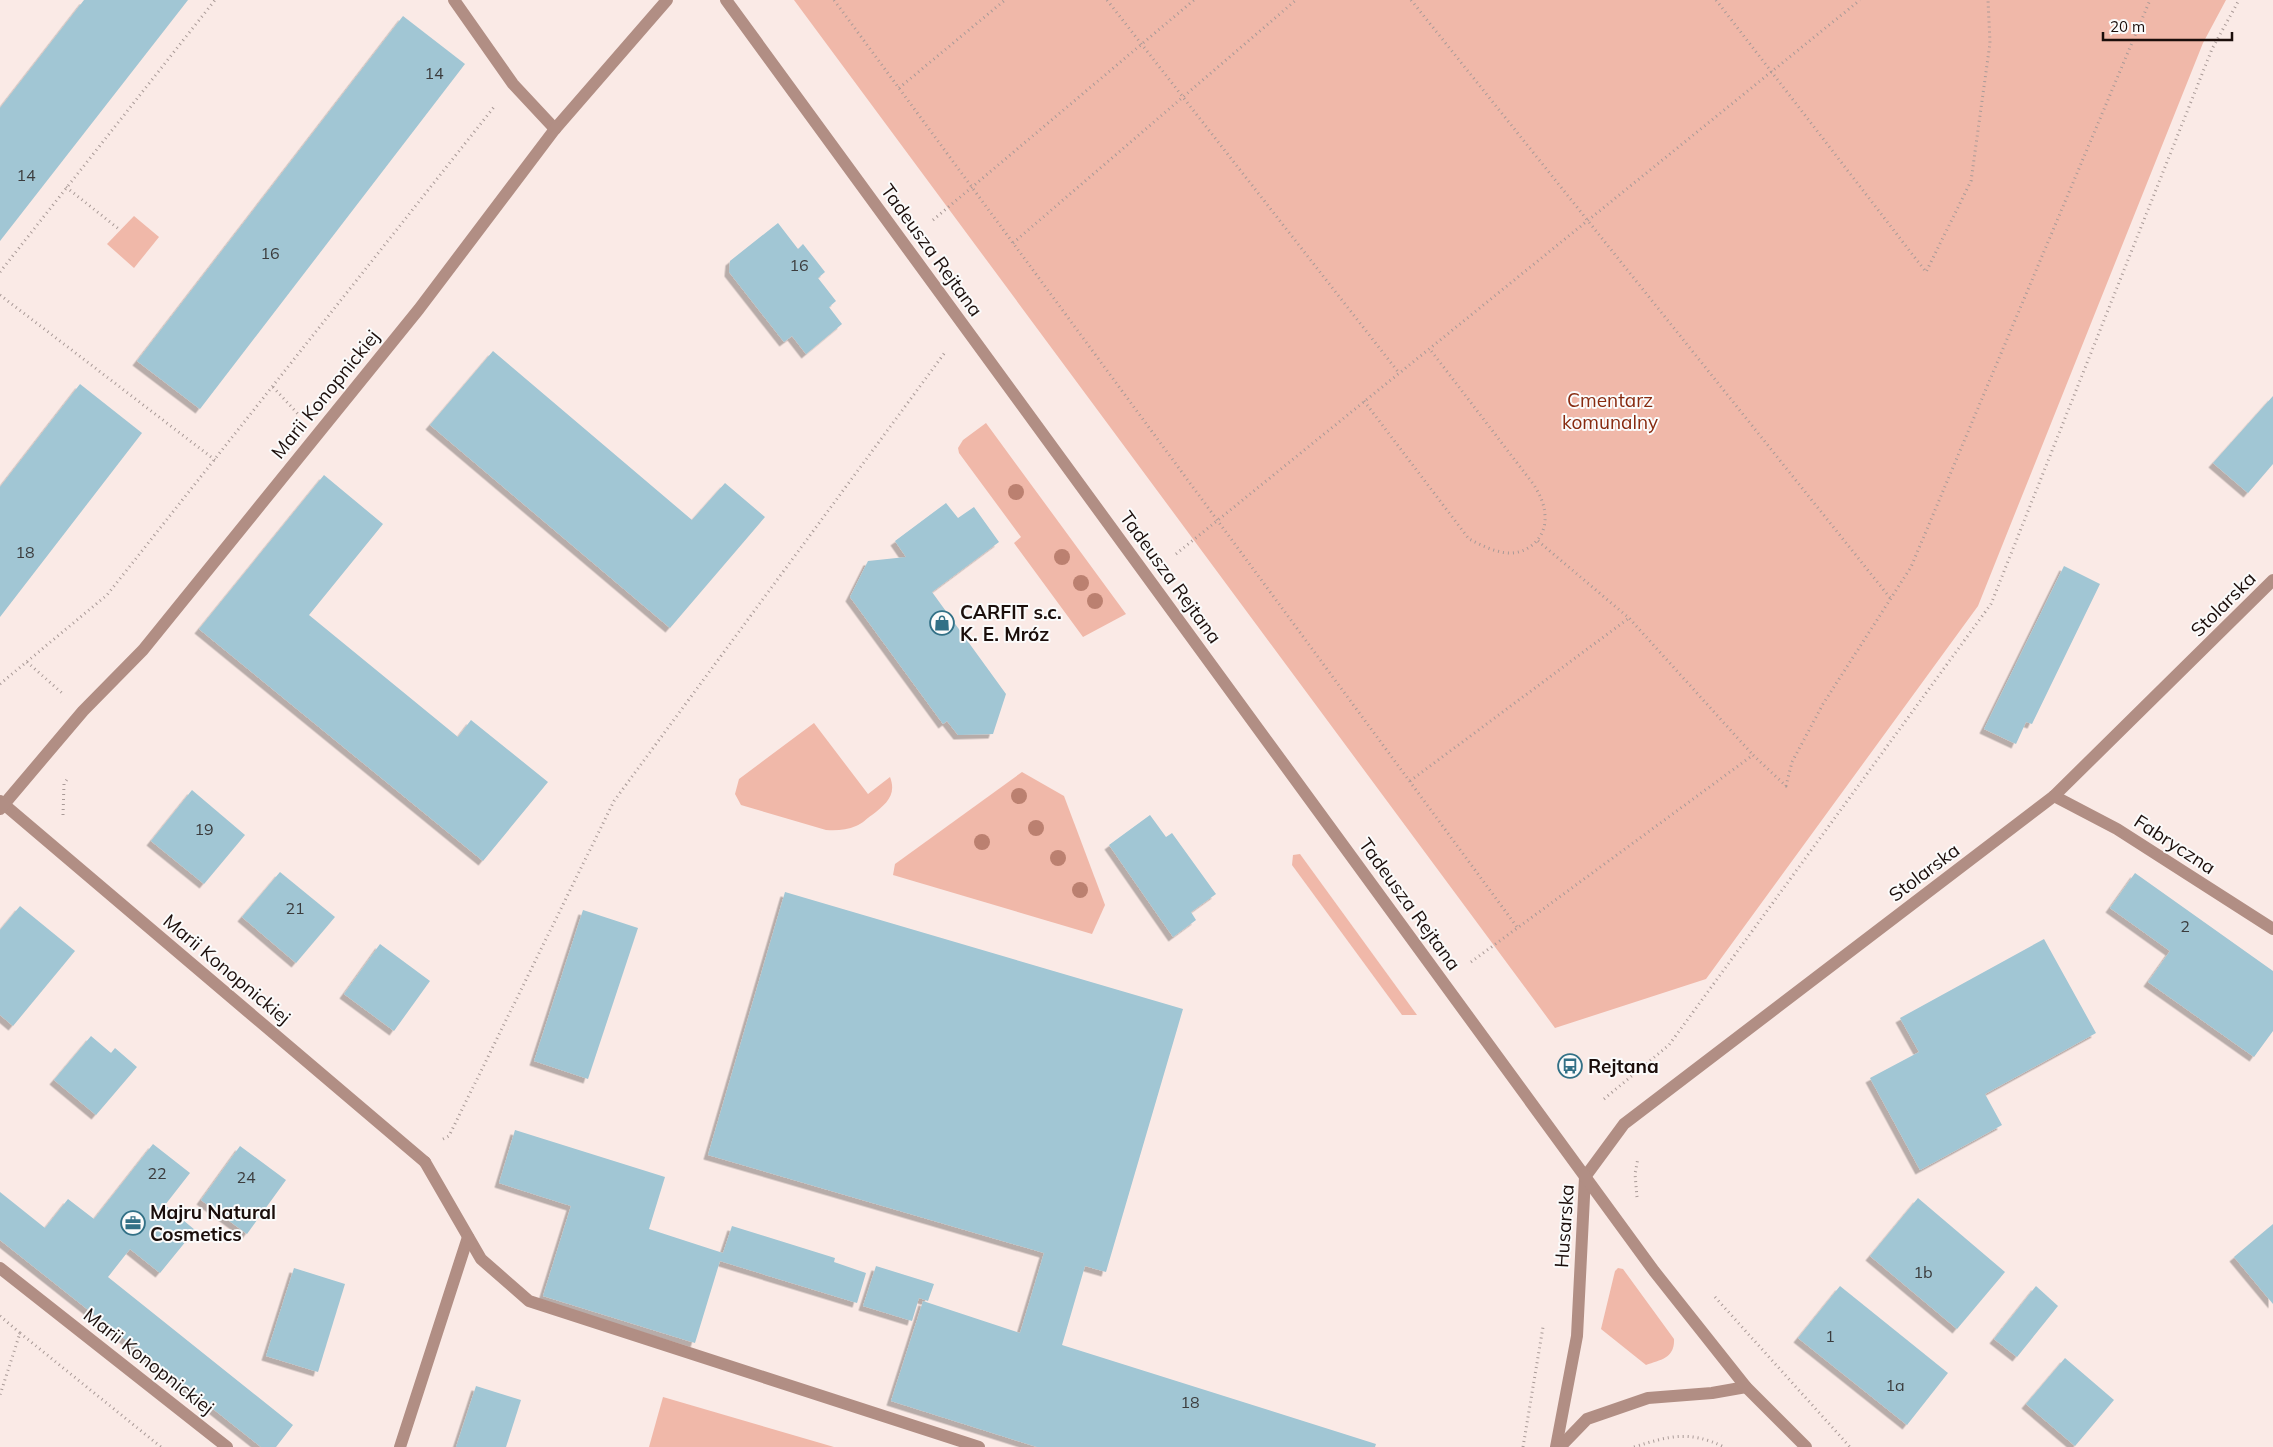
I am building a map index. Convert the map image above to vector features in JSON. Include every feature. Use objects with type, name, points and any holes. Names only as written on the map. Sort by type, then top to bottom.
[{"type":"street","points":[[454,0],[513,84],[555,129]]},
{"type":"street","name":"Marii Konopnickiej","points":[[667,0],[555,129],[418,309],[143,650],[83,711],[2,805],[425,1162],[481,1259],[529,1301],[979,1447]]},
{"type":"street","name":"Tadeusza Rejtana","points":[[726,0],[1585,1176]]},
{"type":"street","name":"Stolarska","points":[[1585,1176],[1624,1124],[2054,796],[2273,580]]},
{"type":"street","name":"Fabryczna","points":[[2054,796],[2117,829],[2273,929]]},
{"type":"street","name":"Husarska","points":[[1585,1176],[1654,1271],[1746,1386],[1806,1447]]},
{"type":"street","name":"Husarska","points":[[1558,1447],[1577,1336],[1585,1176]]},
{"type":"street","points":[[400,1447],[468,1237]]},
{"type":"street","name":"Marii Konopnickiej","points":[[0,1268],[228,1447]]},
{"type":"street","name":"Husarska","points":[[1558,1447],[1587,1419],[1648,1398],[1712,1393],[1746,1386]]},
{"type":"path","points":[[0,272],[215,0]]},
{"type":"path","points":[[834,0],[1517,927]]},
{"type":"path","points":[[899,88],[1005,0]]},
{"type":"path","points":[[1107,0],[1398,373]]},
{"type":"path","points":[[933,220],[1194,0]]},
{"type":"path","points":[[1013,243],[1296,0]]},
{"type":"path","points":[[1411,0],[1890,599]]},
{"type":"path","points":[[1716,0],[1926,272],[1971,181],[1990,43],[1988,0]]},
{"type":"path","points":[[1176,554],[1860,0]]},
{"type":"path","points":[[1538,541],[1629,618],[1754,755],[1786,786],[1792,762],[1823,704],[1911,567],[2150,0]]},
{"type":"path","points":[[1604,1099],[1669,1045],[1991,604],[2212,49],[2239,0]]},
{"type":"path","points":[[0,684],[107,595],[513,84]]},
{"type":"path","points":[[66,187],[120,230]]},
{"type":"path","points":[[0,295],[215,460]]},
{"type":"path","points":[[1364,401],[1468,538],[1486,548],[1508,553],[1525,551],[1538,541],[1546,519],[1542,500],[1534,485],[1429,348]]},
{"type":"path","points":[[449,1136],[614,801],[946,351]]},
{"type":"path","points":[[273,387],[317,434]]},
{"type":"path","points":[[1410,781],[1629,618]]},
{"type":"path","points":[[27,662],[83,711]]},
{"type":"path","points":[[1471,962],[1754,755]]},
{"type":"path","points":[[1638,1157],[1635,1174],[1638,1206]]},
{"type":"path","points":[[1714,1296],[1850,1447]]},
{"type":"path","points":[[0,1316],[161,1447]]},
{"type":"path","points":[[1523,1447],[1543,1327]]},
{"type":"path","points":[[0,1395],[20,1333]]},
{"type":"path","points":[[1634,1447],[1678,1435],[1710,1440],[1724,1447]]},
{"type":"green space","name":"Cmentarz komunalny","points":[[794,0],[2226,0],[2203,43],[1978,606],[1706,979],[1555,1028]]},
{"type":"green space","points":[[134,216],[159,237],[134,268],[107,244]]},
{"type":"green space","points":[[986,423],[1126,614],[1083,637],[1014,543],[1021,537],[959,453],[958,448],[963,440]]},
{"type":"green space","points":[[814,723],[868,794],[890,777],[892,789],[889,799],[872,815],[853,827],[841,830],[826,830],[741,805],[735,794],[739,779]]},
{"type":"green space","points":[[1022,772],[1064,796],[1105,905],[1092,934],[893,875],[895,864]]},
{"type":"green space","points":[[1300,854],[1417,1015],[1402,1015],[1292,865],[1293,855]]},
{"type":"green space","points":[[1618,1268],[1623,1269],[1674,1339],[1674,1345],[1670,1354],[1662,1360],[1646,1365],[1601,1329],[1615,1271]]},
{"type":"green space","points":[[663,1397],[834,1447],[649,1447]]},
{"type":"building","points":[[84,0],[188,0],[0,241],[0,108]]},
{"type":"building","points":[[403,16],[465,64],[200,409],[137,361]]},
{"type":"building","points":[[778,223],[798,249],[803,244],[825,272],[818,278],[836,301],[829,307],[842,324],[806,354],[792,336],[784,342],[729,272],[730,261]]},
{"type":"building","points":[[493,351],[692,520],[725,483],[765,517],[670,628],[430,425]]},
{"type":"building","points":[[80,384],[142,433],[0,617],[0,487]]},
{"type":"building","points":[[2273,396],[2273,464],[2248,493],[2213,463]]},
{"type":"building","points":[[324,475],[383,524],[309,615],[458,737],[471,720],[548,782],[483,861],[199,629]]},
{"type":"building","points":[[946,503],[958,518],[974,507],[999,542],[932,592],[1006,694],[993,734],[958,735],[947,721],[943,724],[850,597],[868,561],[906,557],[895,541]]},
{"type":"building","points":[[2064,566],[2100,584],[2032,724],[2026,722],[2016,744],[1984,729]]},
{"type":"building","points":[[192,790],[245,835],[204,884],[151,841]]},
{"type":"building","points":[[1150,815],[1166,837],[1172,833],[1216,894],[1191,912],[1196,920],[1173,937],[1109,845]]},
{"type":"building","points":[[280,872],[335,917],[296,963],[242,917]]},
{"type":"building","points":[[2135,873],[2273,971],[2273,1031],[2254,1057],[2148,982],[2170,951],[2110,908]]},
{"type":"building","points":[[785,892],[1183,1009],[1106,1272],[1085,1266],[1062,1345],[1376,1444],[1375,1447],[1037,1447],[891,1401],[923,1301],[1020,1333],[1044,1253],[708,1155]]},
{"type":"building","points":[[20,906],[75,951],[13,1026],[0,1015],[0,930]]},
{"type":"building","points":[[583,910],[638,928],[588,1079],[534,1061]]},
{"type":"building","points":[[2044,939],[2096,1033],[1985,1094],[2002,1125],[1920,1170],[1870,1078],[1919,1052],[1900,1018]]},
{"type":"building","points":[[380,944],[430,981],[394,1031],[344,994]]},
{"type":"building","points":[[91,1036],[111,1053],[115,1048],[137,1067],[96,1115],[54,1080]]},
{"type":"building","points":[[515,1130],[665,1177],[649,1229],[723,1253],[732,1226],[835,1258],[834,1262],[866,1273],[857,1303],[720,1261],[695,1343],[543,1296],[571,1206],[499,1183]]},
{"type":"building","points":[[153,1144],[190,1173],[165,1205],[195,1230],[160,1273],[130,1249],[108,1277],[293,1425],[276,1447],[261,1447],[0,1240],[0,1192],[45,1228],[68,1199],[94,1219]]},
{"type":"building","points":[[240,1146],[286,1180],[247,1234],[201,1200]]},
{"type":"building","points":[[1918,1198],[2005,1272],[1957,1329],[1870,1256]]},
{"type":"building","points":[[2273,1224],[2273,1304],[2234,1257]]},
{"type":"building","points":[[876,1266],[934,1284],[928,1301],[919,1298],[912,1321],[863,1306]]},
{"type":"building","points":[[294,1268],[345,1284],[318,1372],[266,1356]]},
{"type":"building","points":[[1840,1286],[1948,1373],[1907,1425],[1798,1338]]},
{"type":"building","points":[[2036,1286],[2058,1306],[2017,1357],[1994,1339]]},
{"type":"building","points":[[2065,1358],[2114,1400],[2075,1446],[2026,1404]]},
{"type":"building","points":[[476,1386],[521,1400],[506,1447],[456,1447]]},
{"type":"place","name":"CARFIT s.c. K. E. Mróz","points":[[942,623]]},
{"type":"place","name":"Rejtana","points":[[1570,1066]]},
{"type":"place","name":"Majru Natural Cosmetics","points":[[133,1223]]}]
